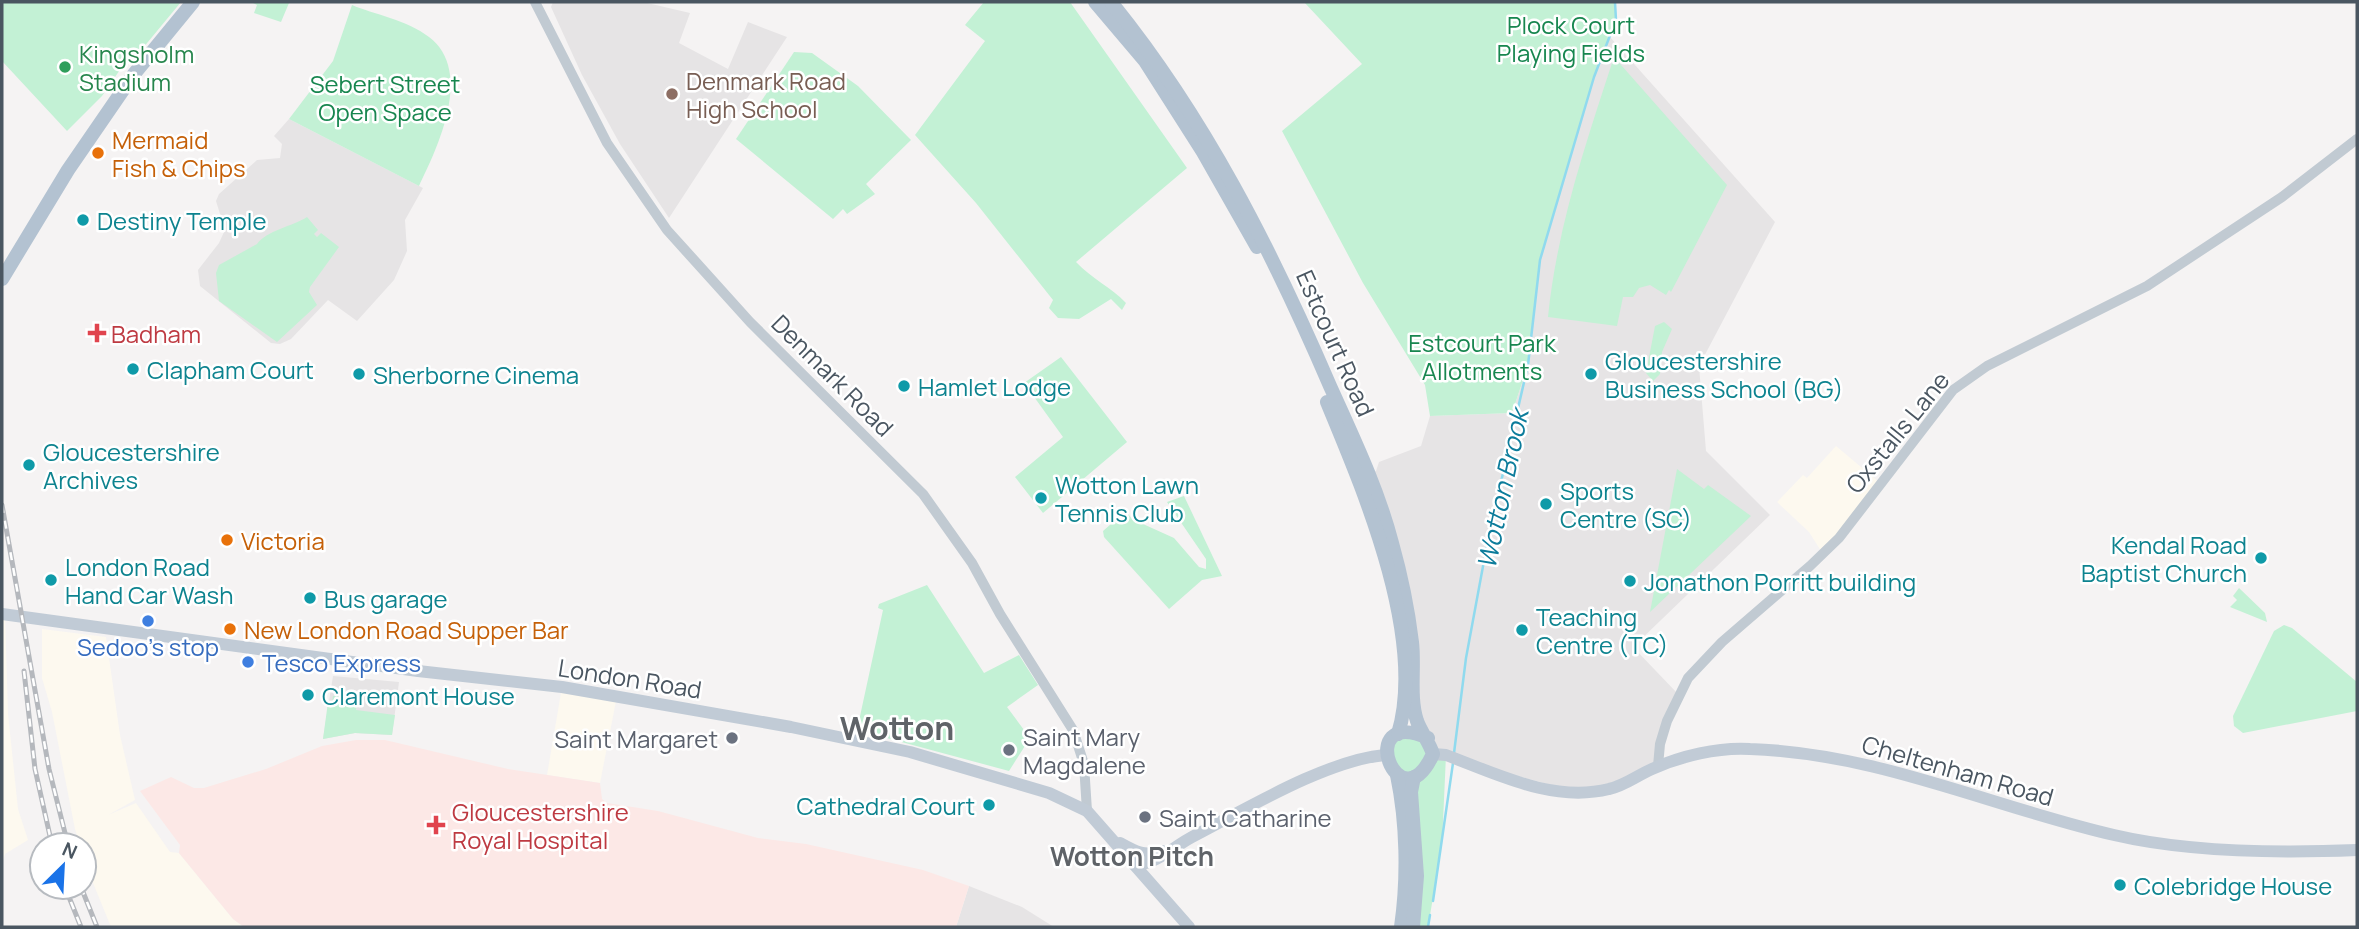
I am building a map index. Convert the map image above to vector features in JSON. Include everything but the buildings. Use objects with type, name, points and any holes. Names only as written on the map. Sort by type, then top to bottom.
[{"type":"main road","points":[[2,279],[56,190],[134,74],[193,2]]},
{"type":"main road","name":"Estcourt Road","points":[[1096,2],[1152,73],[1203,152],[1277,284],[1359,478],[1382,544],[1397,612],[1405,681],[1404,712],[1398,734]]},
{"type":"main road","name":"Estcourt Road","points":[[1111,2],[1154,55],[1229,174],[1285,282],[1369,475],[1398,568],[1412,643],[1417,720],[1428,738]]},
{"type":"main road","name":"London Road","points":[[2,614],[418,671],[562,687],[723,714],[911,752],[1074,803],[1087,811],[1189,927]]},
{"type":"main road","points":[[1397,775],[1415,777],[1446,756],[1428,738],[1412,731],[1398,734],[1389,743],[1385,755],[1389,767],[1397,775],[1401,796],[1405,876],[1401,927]]},
{"type":"main road","name":"Cheltenham Road","points":[[1446,756],[1520,783],[1582,793],[1611,789],[1658,766],[1720,750],[1785,751],[1875,766],[1928,779],[2116,836],[2224,848],[2357,850]]},
{"type":"main road","points":[[1135,865],[1149,864],[1180,844],[1344,761],[1385,755]]},
{"type":"main road","points":[[1413,927],[1417,907],[1411,792],[1415,777]]},
{"type":"main road","points":[[1114,840],[1139,853],[1150,855],[1180,844]]},
{"type":"street","name":"Denmark Road","points":[[535,2],[607,143],[667,230],[750,322],[923,494],[954,535],[1073,730],[1084,764],[1087,811]]},
{"type":"street","name":"Oxstalls Lane","points":[[1658,766],[1660,744],[1667,721],[1688,678],[1722,642],[1839,538],[1953,390],[1987,366],[2147,286],[2281,197],[2357,139]]},
{"type":"street","points":[[1074,803],[1087,785]]},
{"type":"shaded area","name":"Denmark Road High School","points":[[553,2],[643,2],[690,13],[679,43],[728,69],[748,22],[787,37],[669,218],[620,144],[582,75],[551,7]]},
{"type":"shaded area","points":[[1610,37],[1775,222],[1699,366],[1706,451],[1770,515],[1633,647],[1678,694],[1658,766],[1582,793],[1433,754],[1417,720],[1369,475],[1376,471],[1379,462],[1421,446],[1430,416],[1512,413],[1528,365],[1540,260],[1594,77]]},
{"type":"shaded area","points":[[289,119],[423,188],[405,220],[407,251],[394,280],[357,321],[328,300],[291,339],[280,344],[271,343],[200,286],[198,270],[219,243],[225,230],[216,201],[219,194],[257,160],[280,158],[282,144],[274,136]]},
{"type":"shaded area","points":[[1836,446],[1880,483],[1823,554],[1809,532],[1777,502],[1803,475],[1807,478]]},
{"type":"shaded area","points":[[2,614],[5,615],[8,714],[18,809],[28,840],[5,854],[2,864]]},
{"type":"shaded area","points":[[42,629],[106,637],[120,735],[135,800],[108,815],[136,803],[170,852],[179,853],[233,919],[244,927],[111,927],[98,895],[98,831],[76,831],[52,712],[42,678]]},
{"type":"shaded area","points":[[333,676],[399,682],[392,735],[355,733],[323,739]]},
{"type":"shaded area","points":[[562,687],[617,696],[600,783],[547,775]]},
{"type":"shaded area","name":"Gloucestershire Royal Hospital","points":[[356,740],[385,740],[508,769],[600,783],[602,799],[607,803],[658,811],[758,838],[806,844],[923,870],[969,886],[956,927],[244,927],[233,919],[179,853],[180,845],[140,791],[171,777],[194,788],[204,788],[266,769],[322,746]]},
{"type":"shaded area","points":[[969,886],[1022,907],[1054,927],[956,927]]},
{"type":"green space","name":"Kingsholm Stadium","points":[[2,2],[181,2],[133,60],[126,61],[102,96],[67,131],[2,61]]},
{"type":"green space","points":[[251,2],[289,3],[281,22],[254,13],[257,5]]},
{"type":"green space","points":[[984,2],[1070,2],[1187,168],[1076,262],[1126,303],[1122,310],[1111,299],[1079,319],[1058,318],[1049,308],[1053,300],[976,203],[915,135],[985,41],[965,25]]},
{"type":"green space","points":[[1304,2],[1615,2],[1616,20],[1594,77],[1540,260],[1528,365],[1512,413],[1430,416],[1425,385],[1363,283],[1282,131],[1362,64]]},
{"type":"green space","name":"Sebert Street Open Space","points":[[352,5],[420,31],[442,52],[449,69],[451,89],[448,110],[435,151],[419,186],[289,119],[333,61]]},
{"type":"green space","points":[[794,52],[812,53],[858,86],[911,140],[866,184],[875,194],[847,214],[843,209],[833,219],[736,139]]},
{"type":"green space","points":[[1614,57],[1727,185],[1671,292],[1669,290],[1666,295],[1650,285],[1639,288],[1633,297],[1623,297],[1617,326],[1548,317],[1565,218]]},
{"type":"green space","points":[[307,217],[318,230],[314,234],[317,237],[321,233],[339,247],[310,287],[309,292],[317,305],[277,342],[219,301],[216,273],[219,265],[257,244],[261,239]]},
{"type":"green space","points":[[1664,322],[1672,329],[1662,352],[1660,374],[1653,381],[1646,373],[1655,326]]},
{"type":"green space","points":[[1061,357],[1127,442],[1043,513],[1015,477],[1063,437],[1024,383]]},
{"type":"green space","points":[[1677,469],[1704,489],[1708,485],[1751,516],[1650,612]]},
{"type":"green space","points":[[1184,496],[1222,576],[1202,580],[1169,609],[1104,537],[1103,531],[1126,511],[1132,519],[1174,538],[1199,567],[1206,569],[1206,559],[1167,502]]},
{"type":"green space","points":[[927,585],[984,673],[1019,655],[1038,685],[1007,707],[1030,738],[1009,771],[857,730],[883,610],[878,608],[879,604]]},
{"type":"green space","points":[[2239,588],[2265,613],[2267,622],[2230,607],[2237,600],[2233,596]]},
{"type":"green space","points":[[2284,625],[2292,628],[2357,682],[2357,711],[2243,733],[2234,726],[2233,716],[2274,631]]},
{"type":"green space","points":[[333,696],[357,698],[356,710],[395,715],[392,735],[355,733],[323,739],[328,702],[332,702]]},
{"type":"green space","points":[[1412,731],[1433,754],[1446,755],[1442,844],[1428,927],[1413,927],[1397,775],[1389,743]]},
{"type":"waterway","name":"Wotton Brook","points":[[1454,753],[1466,658],[1489,534],[1528,365],[1540,260],[1594,77],[1616,20],[1615,2]]},
{"type":"waterway","name":"Wotton Brook","points":[[1433,901],[1453,763]]},
{"type":"waterway","name":"Wotton Brook","points":[[1428,927],[1430,915]]},
{"type":"railway","points":[[2,505],[49,769],[64,831]]},
{"type":"railway","points":[[24,671],[35,769],[49,831]]},
{"type":"railway","points":[[71,901],[81,927]]},
{"type":"railway","points":[[87,901],[97,927]]},
{"type":"place","name":"Kingsholm Stadium","points":[[65,67]]},
{"type":"place","name":"Denmark Road High School","points":[[672,94]]},
{"type":"place","name":"Mermaid Fish & Chips","points":[[98,153]]},
{"type":"place","name":"Destiny Temple","points":[[83,220]]},
{"type":"place","name":"Badham","points":[[97,333]]},
{"type":"place","name":"Clapham Court","points":[[133,369]]},
{"type":"place","name":"Sherborne Cinema","points":[[359,374]]},
{"type":"place","name":"Gloucestershire Business School (BG)","points":[[1591,374]]},
{"type":"place","name":"Hamlet Lodge","points":[[904,386]]},
{"type":"place","name":"Gloucestershire Archives","points":[[29,465]]},
{"type":"place","name":"Wotton Lawn Tennis Club","points":[[1041,498]]},
{"type":"place","name":"Sports Centre (SC)","points":[[1546,504]]},
{"type":"place","name":"Victoria","points":[[227,540]]},
{"type":"place","name":"Kendal Road Baptist Church","points":[[2261,558]]},
{"type":"place","name":"London Road Hand Car Wash","points":[[51,580]]},
{"type":"place","name":"Jonathon Porritt building","points":[[1630,581]]},
{"type":"place","name":"Bus garage","points":[[310,598]]},
{"type":"place","name":"Sedoo's stop","points":[[148,621]]},
{"type":"place","name":"New London Road Supper Bar","points":[[230,629]]},
{"type":"place","name":"Teaching Centre (TC)","points":[[1522,630]]},
{"type":"place","name":"Tesco Express","points":[[248,662]]},
{"type":"place","name":"Claremont House","points":[[308,695]]},
{"type":"place","name":"Saint Margaret","points":[[732,738]]},
{"type":"place","name":"Saint Mary Magdalene","points":[[1009,750]]},
{"type":"place","name":"Cathedral Court","points":[[989,805]]},
{"type":"place","name":"Saint Catharine","points":[[1145,817]]},
{"type":"place","name":"Gloucestershire Royal Hospital","points":[[436,825]]},
{"type":"place","name":"Colebridge House","points":[[2120,885]]},
{"type":"district","name":"Wotton","points":[[897,728]]},
{"type":"district","name":"Wotton Pitch","points":[[1132,856]]},
{"type":"park label","name":"Plock Court Playing Fields","points":[[1571,38]]},
{"type":"park label","name":"Estcourt Park Allotments","points":[[1482,356]]}]
